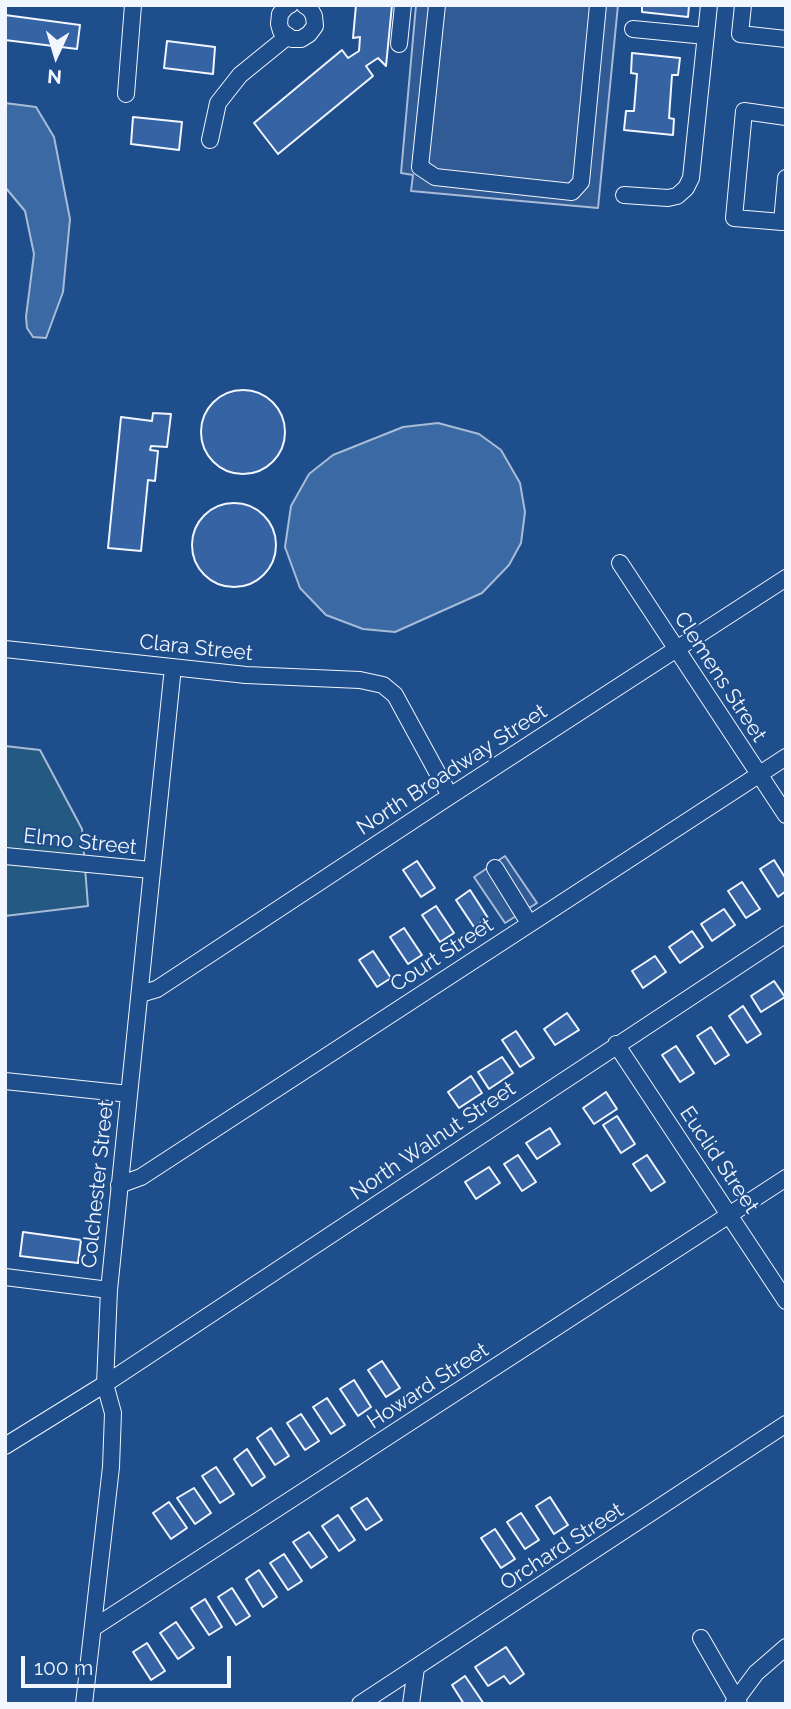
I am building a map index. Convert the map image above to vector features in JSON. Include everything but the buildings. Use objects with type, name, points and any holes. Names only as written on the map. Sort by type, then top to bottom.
[{"type":"street","points":[[125,94],[132,5]]},
{"type":"street","points":[[279,8],[281,31],[292,39],[301,39],[309,34],[314,26],[314,16],[304,5]]},
{"type":"street","points":[[399,44],[403,5]]},
{"type":"street","points":[[437,5],[420,167],[435,177],[572,192],[581,181],[598,5]]},
{"type":"street","points":[[624,195],[668,198],[677,196],[686,188],[691,178],[709,5]]},
{"type":"street","points":[[743,5],[740,34],[786,39]]},
{"type":"street","points":[[633,29],[706,36]]},
{"type":"street","points":[[210,140],[218,103],[240,75],[288,36]]},
{"type":"street","points":[[786,117],[744,111],[734,218],[782,222],[786,178]]},
{"type":"street","name":"Clemens Street","points":[[620,563],[786,815]]},
{"type":"street","name":"North Broadway Street","points":[[140,994],[157,989],[786,578]]},
{"type":"street","name":"Clara Street","points":[[5,649],[246,675],[360,680],[383,685],[395,695],[450,796]]},
{"type":"street","name":"Colchester Street","points":[[84,1704],[111,1467],[113,1413],[104,1384],[109,1290],[173,667]]},
{"type":"street","name":"Court Street","points":[[119,1185],[141,1177],[786,757]]},
{"type":"street","name":"Elmo Street","points":[[5,856],[151,870]]},
{"type":"street","points":[[495,868],[529,923]]},
{"type":"street","name":"North Walnut Street","points":[[5,1446],[104,1384],[786,934]]},
{"type":"street","name":"Euclid Street","points":[[616,1044],[786,1301]]},
{"type":"street","points":[[5,1081],[129,1094]]},
{"type":"street","name":"Howard Street","points":[[93,1628],[786,1178]]},
{"type":"street","points":[[5,1277],[109,1290]]},
{"type":"street","name":"Orchard Street","points":[[360,1704],[786,1424]]},
{"type":"street","points":[[701,1638],[737,1703],[756,1673],[786,1647]]},
{"type":"street","points":[[411,1704],[416,1668]]},
{"type":"shaded area","points":[[416,5],[618,5],[598,208],[411,191],[413,175],[401,173]]},
{"type":"shaded area","points":[[5,103],[36,107],[54,137],[70,219],[63,292],[46,338],[33,337],[27,328],[34,254],[25,211],[5,187]]},
{"type":"shaded area","points":[[438,423],[479,434],[501,450],[520,483],[525,512],[521,543],[509,565],[482,593],[395,632],[363,629],[326,615],[300,588],[285,547],[291,506],[309,474],[333,455],[403,427]]},
{"type":"shaded area","points":[[5,746],[40,750],[82,829],[88,906],[5,916]]},
{"type":"shaded area","points":[[505,856],[537,903],[505,923],[474,877]]}]
